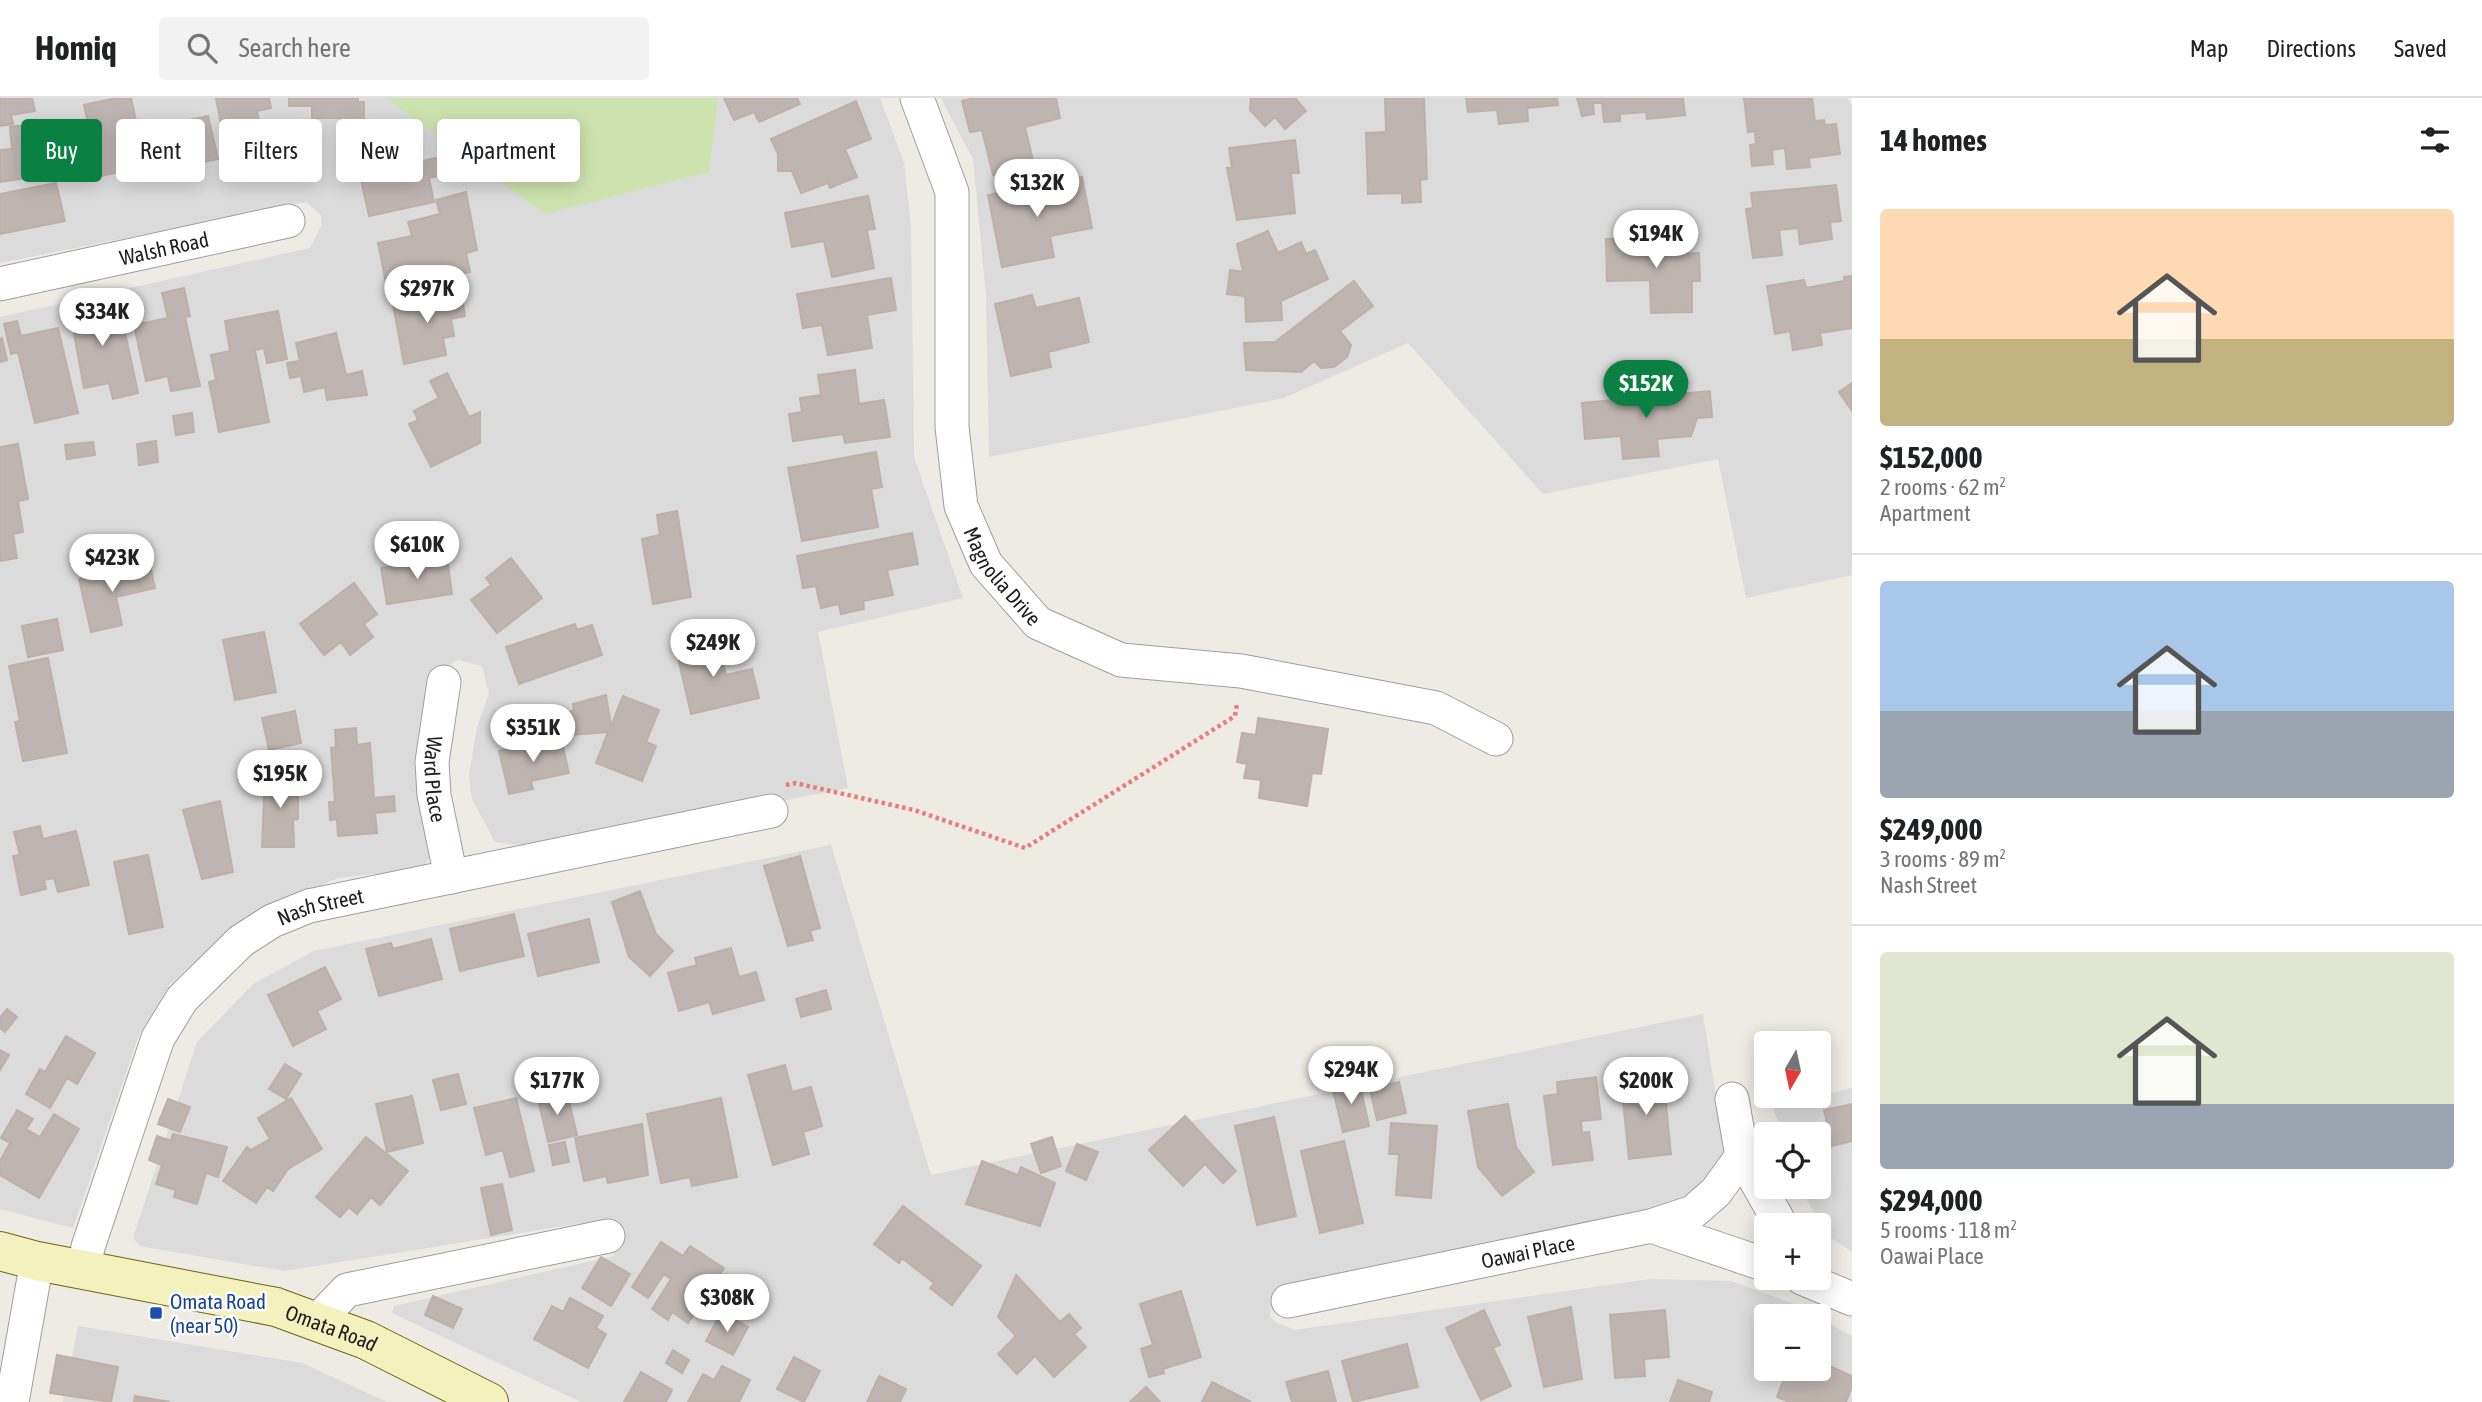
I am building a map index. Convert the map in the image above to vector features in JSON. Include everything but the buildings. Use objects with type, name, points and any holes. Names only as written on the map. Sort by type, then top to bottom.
[{"type":"main road","name":"Omata Road","points":[[0,1251],[37,1261],[276,1307],[366,1340],[489,1402]]},
{"type":"street","name":"Magnolia Drive","points":[[917,98],[952,192],[952,427],[961,506],[986,564],[1038,623],[1121,660],[1241,671],[1436,708],[1496,739]]},
{"type":"street","name":"Walsh Road","points":[[0,284],[288,221]]},
{"type":"street","name":"Ward Place","points":[[444,682],[432,762],[434,795],[451,877]]},
{"type":"street","name":"Nash Street","points":[[84,1270],[88,1247],[158,1038],[181,999],[241,941],[272,921],[309,906],[771,811]]},
{"type":"street","points":[[1732,1099],[1742,1156],[1774,1213]]},
{"type":"street","name":"Oawai Place","points":[[1288,1301],[1651,1226],[1693,1212],[1716,1192],[1742,1156]]},
{"type":"street","points":[[1651,1226],[1754,1261]]},
{"type":"street","points":[[317,1321],[347,1290],[608,1236]]},
{"type":"street","points":[[12,1402],[37,1261]]},
{"type":"street","points":[[1831,1288],[1852,1298]]},
{"type":"path","points":[[771,811],[765,788],[795,783],[914,810],[1025,848],[1235,716],[1241,671]]},
{"type":"shaded area","points":[[0,98],[880,98],[904,163],[911,226],[914,457],[963,598],[818,632],[848,788],[542,848],[495,842],[472,799],[469,775],[477,727],[489,694],[482,666],[458,660],[440,670],[435,847],[423,868],[338,878],[244,918],[170,984],[139,1035],[73,1228],[0,1209],[0,317],[310,248],[322,224],[321,215],[306,202],[0,263]]},
{"type":"shaded area","points":[[941,98],[1848,98],[1852,107],[1852,575],[1746,598],[1718,459],[1543,494],[1408,343],[1284,398],[989,457],[986,295],[973,159]]},
{"type":"shaded area","points":[[831,845],[931,1175],[1703,1014],[1730,1186],[1716,1212],[1295,1282],[1273,1291],[1270,1317],[1295,1330],[1650,1279],[1731,1281],[1793,1304],[1754,1304],[1754,1381],[1831,1381],[1831,1325],[1852,1336],[1852,1402],[581,1402],[392,1313],[394,1306],[614,1256],[614,1218],[284,1271],[140,1246],[133,1238],[197,1042],[253,984],[314,951]]},
{"type":"shaded area","points":[[1852,1088],[1852,1252],[1831,1238],[1831,1213],[1815,1213],[1806,1199],[1831,1199],[1831,1122],[1778,1122],[1773,1108],[1831,1108],[1831,1093]]},
{"type":"shaded area","points":[[78,1326],[302,1363],[387,1402],[63,1402]]},
{"type":"green space","points":[[386,98],[718,98],[709,172],[545,214],[501,182],[580,182],[580,119],[437,119],[437,135],[423,125],[423,119],[415,119]]},
{"type":"place","name":"Omata Road (near 50)","points":[[156,1313]]}]
